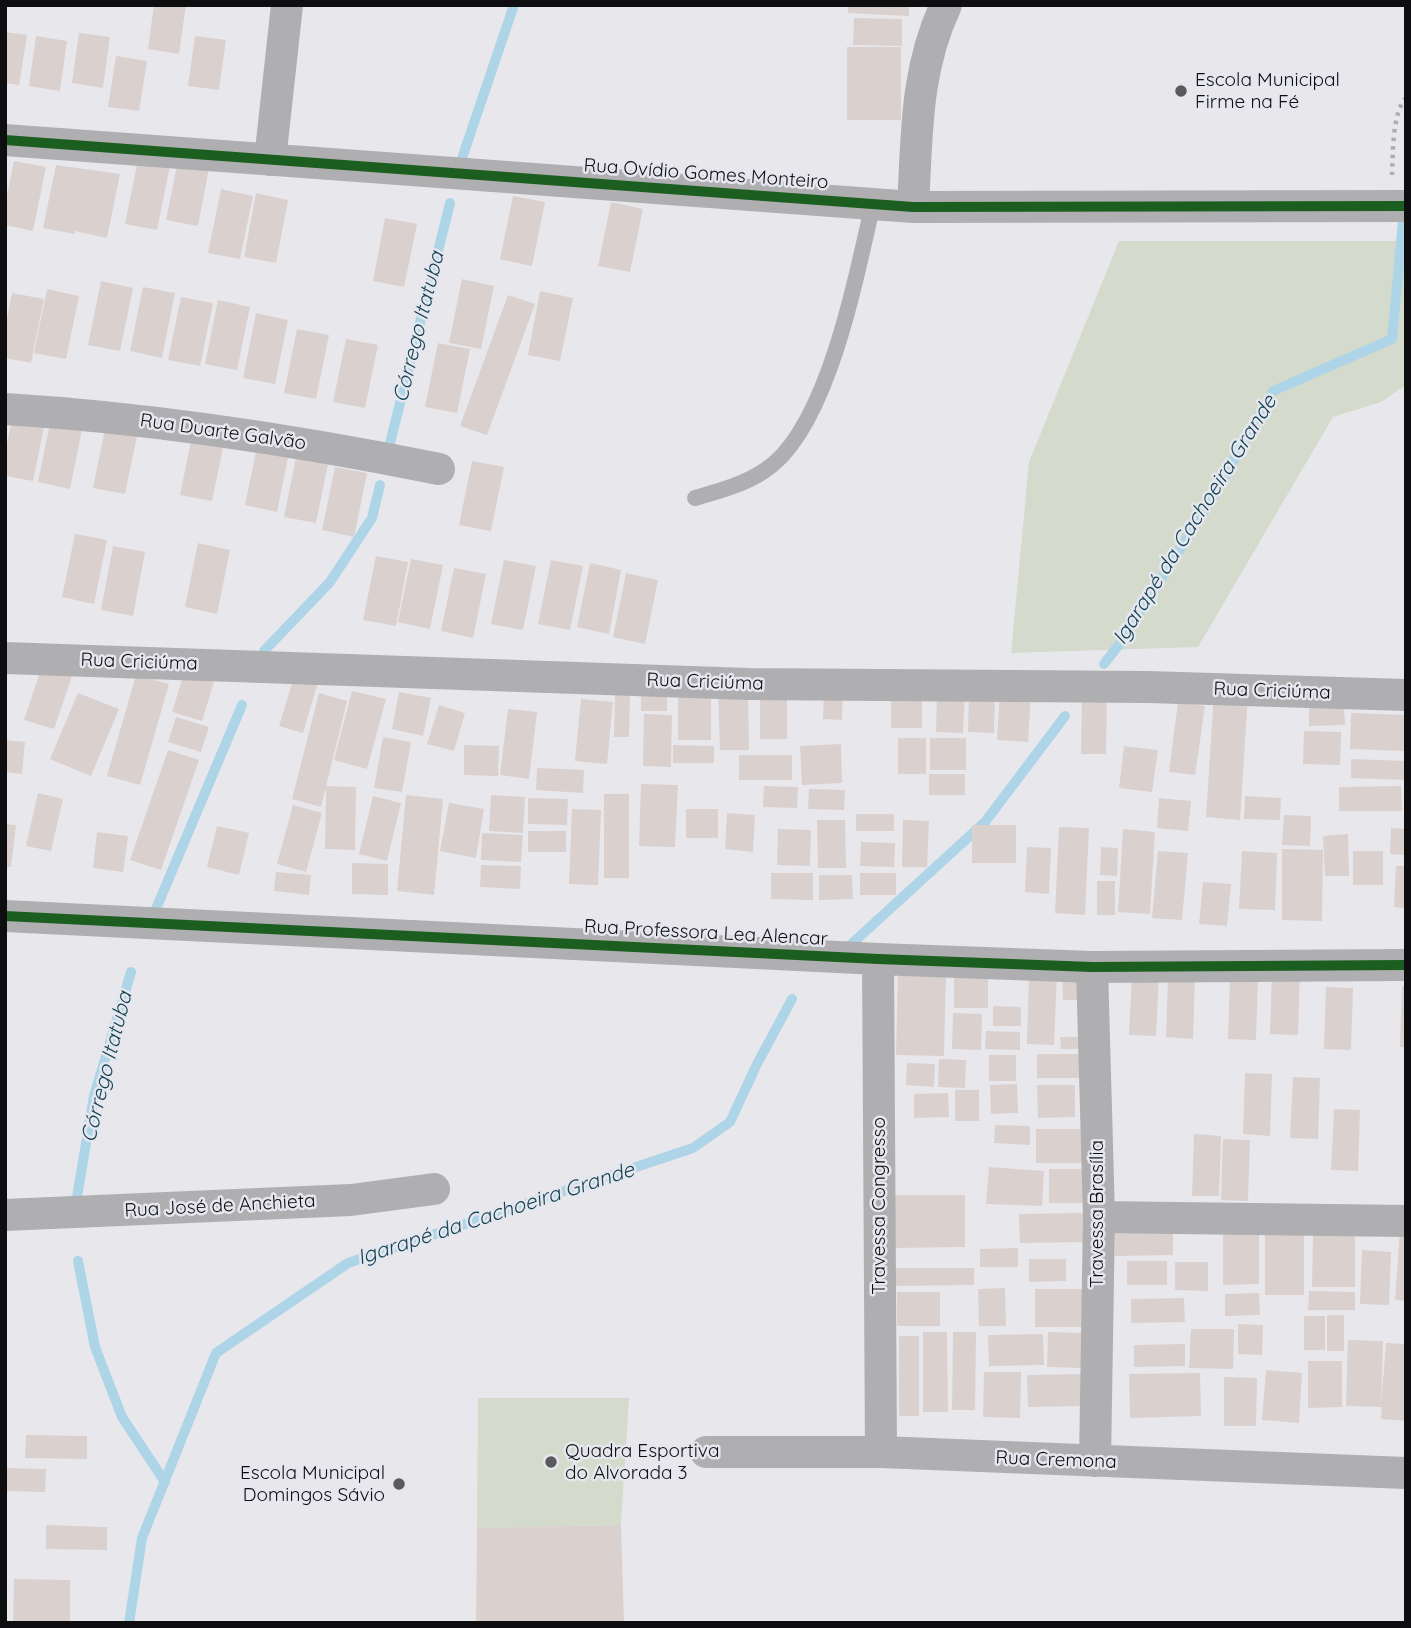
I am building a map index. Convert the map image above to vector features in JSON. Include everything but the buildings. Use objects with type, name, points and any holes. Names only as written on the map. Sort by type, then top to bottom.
[{"type":"street","points":[[270,160],[287,5]]},
{"type":"street","points":[[913,207],[919,95],[933,33],[946,5]]},
{"type":"street","name":"Rua Ovídio Gomes Monteiro","points":[[5,140],[913,207],[1398,207]]},
{"type":"street","name":"Rua Duarte Galvão","points":[[5,409],[177,423],[327,447],[439,469]]},
{"type":"street","name":"Rua Criciúma","points":[[5,658],[748,684],[1134,687],[1406,695]]},
{"type":"street","name":"Rua Professora Lea Alencar","points":[[5,916],[1092,967],[1406,965]]},
{"type":"street","name":"Travessa Congresso","points":[[878,959],[881,1452]]},
{"type":"street","name":"Travessa Brasília","points":[[1092,967],[1099,1217],[1095,1461]]},
{"type":"street","name":"Rua José de Anchieta","points":[[5,1215],[351,1200],[434,1189]]},
{"type":"street","points":[[1099,1217],[1406,1221]]},
{"type":"street","name":"Rua Cremona","points":[[706,1452],[881,1452],[1406,1474]]},
{"type":"lane","points":[[695,498],[732,488],[766,470],[791,447],[810,416],[836,346],[873,204]]},
{"type":"path","points":[[1398,207],[1397,118],[1402,100],[1406,98]]},
{"type":"shaded area","points":[[1119,241],[1406,241],[1406,385],[1381,402],[1333,417],[1198,647],[1011,653],[1029,462]]},
{"type":"shaded area","name":"Quadra Esportiva do Alvorada 3","points":[[478,1398],[629,1398],[621,1525],[477,1528]]},
{"type":"waterway","name":"Córrego Itatuba","points":[[459,167],[514,5]]},
{"type":"waterway","name":"Córrego Itatuba","points":[[388,451],[450,203]]},
{"type":"waterway","name":"Igarapé da Cachoeira Grande","points":[[1104,664],[1121,642],[1216,492],[1273,391],[1392,339],[1404,210]]},
{"type":"waterway","name":"Córrego Itatuba","points":[[264,651],[330,582],[372,518],[380,485]]},
{"type":"waterway","name":"Córrego Itatuba","points":[[153,916],[242,705]]},
{"type":"waterway","name":"Igarapé da Cachoeira Grande","points":[[846,949],[985,822],[1065,716]]},
{"type":"waterway","name":"Córrego Itatuba","points":[[76,1203],[94,1096],[131,972]]},
{"type":"waterway","name":"Igarapé da Cachoeira Grande","points":[[129,1623],[142,1538],[216,1353],[348,1263],[693,1148],[730,1122],[792,999]]},
{"type":"waterway","name":"Córrego Itatuba","points":[[78,1261],[95,1347],[122,1417],[165,1482]]},
{"type":"cycle path","points":[[5,140],[913,207],[1406,206]]},
{"type":"cycle path","points":[[5,916],[1092,967],[1406,965]]},
{"type":"place","name":"Escola Municipal Firme na Fé","points":[[1181,91]]},
{"type":"place","name":"Quadra Esportiva do Alvorada 3","points":[[551,1462]]},
{"type":"place","name":"Escola Municipal Domingos Sávio","points":[[399,1484]]}]
